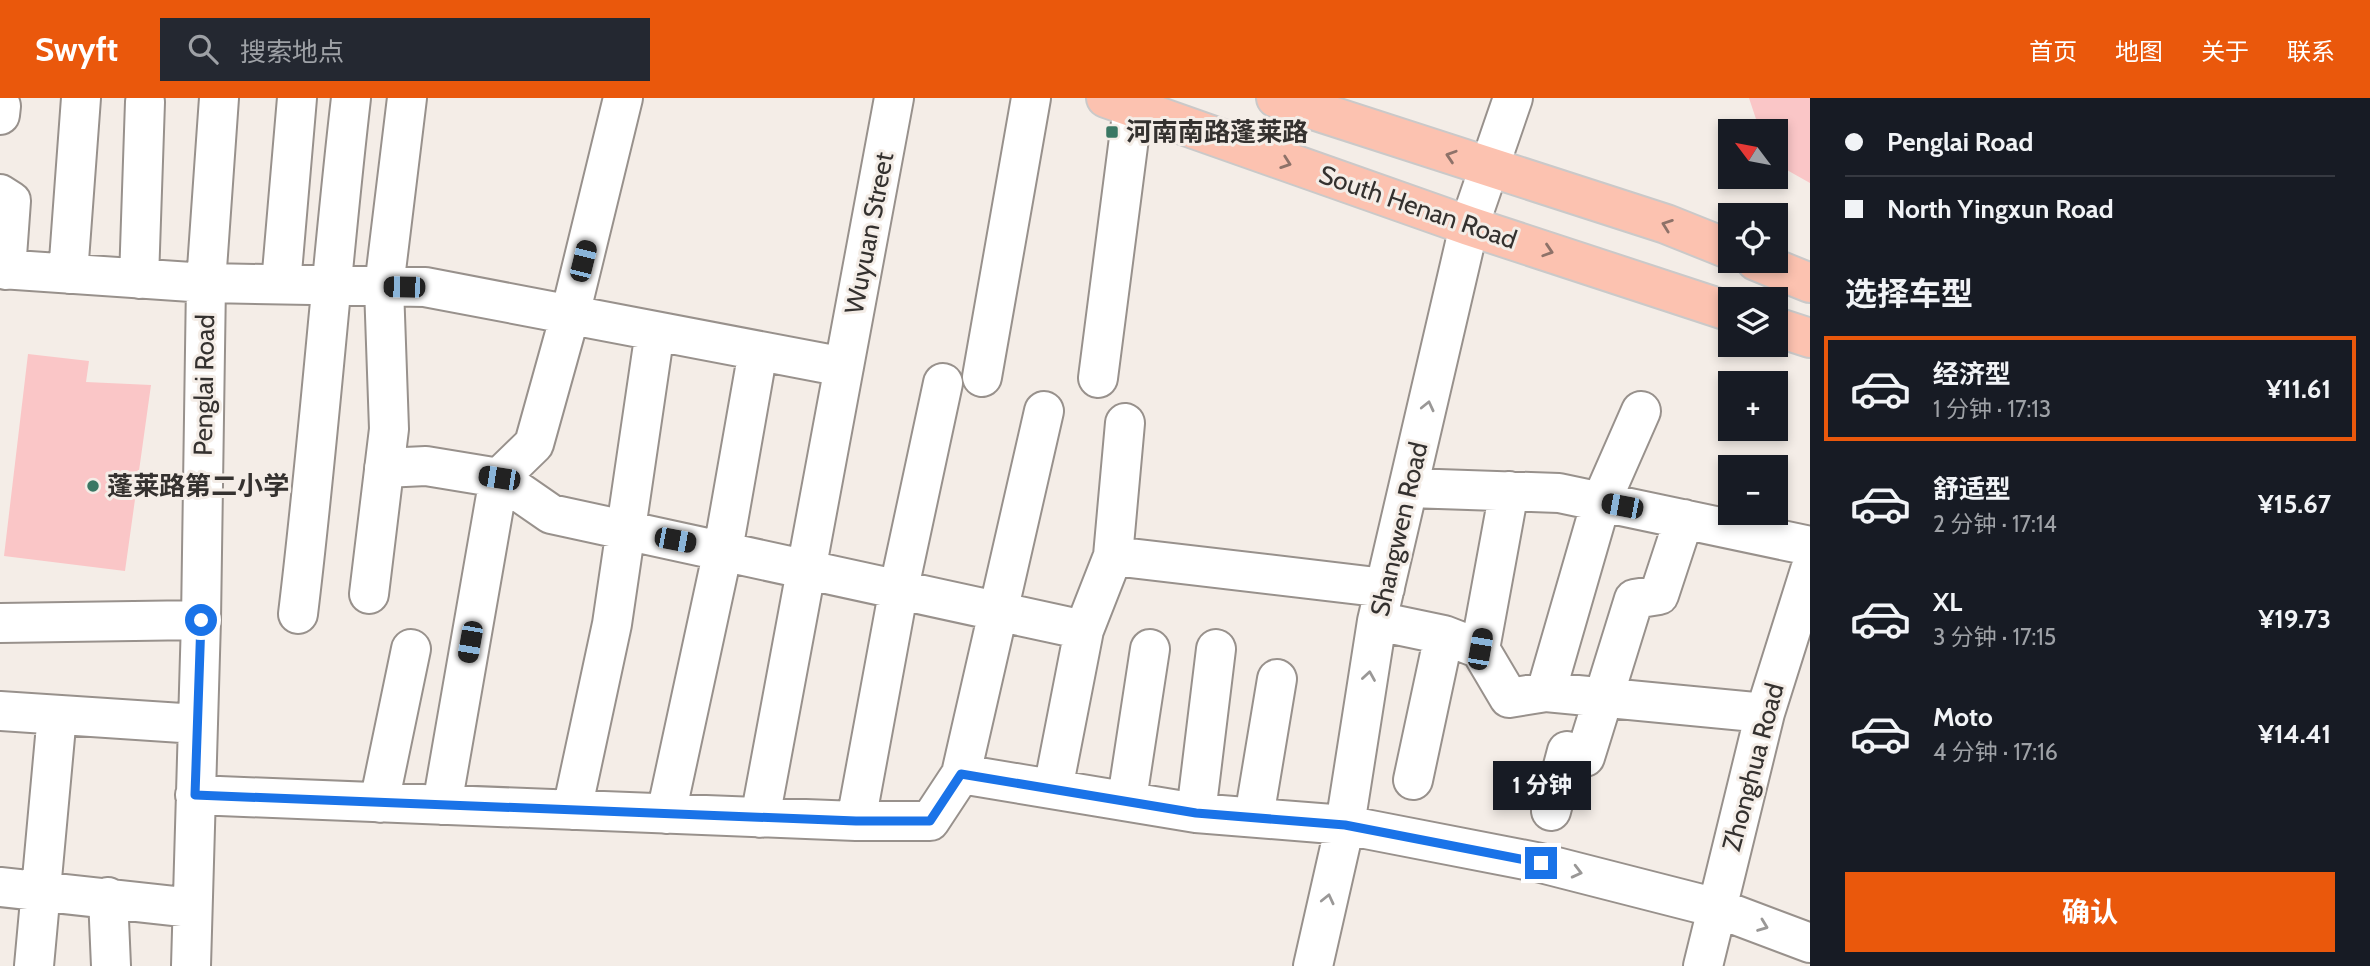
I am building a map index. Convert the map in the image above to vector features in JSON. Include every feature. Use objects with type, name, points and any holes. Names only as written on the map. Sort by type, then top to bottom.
[{"type":"main road","points":[[1276,98],[1490,169],[1665,223],[1718,245]]},
{"type":"main road","name":"South Henan Road","points":[[1120,102],[1469,226],[1718,308]]},
{"type":"main road","points":[[1785,273],[1810,283]]},
{"type":"main road","points":[[1788,331],[1810,338]]},
{"type":"street","points":[[68,274],[81,98]]},
{"type":"street","name":"Penglai Road","points":[[191,966],[201,620],[206,283],[219,98]]},
{"type":"street","points":[[281,284],[297,98]]},
{"type":"street","points":[[298,614],[314,477],[329,286],[351,98]]},
{"type":"street","points":[[369,594],[388,429],[384,287],[407,98]]},
{"type":"street","points":[[442,805],[499,478],[534,444],[570,315],[624,98]]},
{"type":"street","name":"Wuyuan Street","points":[[760,818],[894,98]]},
{"type":"street","points":[[982,377],[1031,98]]},
{"type":"street","name":"Shangwen Road","points":[[1312,966],[1345,825],[1381,605],[1469,226],[1513,98]]},
{"type":"street","points":[[139,279],[145,102]]},
{"type":"street","points":[[1098,377],[1120,102]]},
{"type":"street","points":[[0,194],[11,201],[3,269],[206,283],[425,287],[844,367]]},
{"type":"street","points":[[572,810],[612,624],[655,331]]},
{"type":"street","points":[[666,814],[723,550],[758,351]]},
{"type":"street","points":[[856,821],[899,588],[943,383]]},
{"type":"street","points":[[195,795],[760,818],[930,821],[961,774],[996,610],[1044,411]]},
{"type":"street","points":[[1546,692],[1601,502],[1641,411]]},
{"type":"street","points":[[1053,789],[1084,630],[1113,556],[1125,423]]},
{"type":"street","points":[[384,468],[426,466],[499,478],[551,514],[807,567],[1084,630]]},
{"type":"street","points":[[1409,488],[1559,493],[1810,546]]},
{"type":"street","points":[[1480,649],[1509,491]]},
{"type":"street","points":[[1552,811],[1567,751],[1585,757],[1634,599],[1659,594],[1685,519]]},
{"type":"street","points":[[1113,556],[1381,605],[1480,649],[1509,698],[1546,692],[1765,713]]},
{"type":"street","name":"Zhonghua Road","points":[[1703,966],[1765,713],[1810,570]]},
{"type":"street","points":[[0,623],[201,620]]},
{"type":"street","points":[[1413,780],[1444,635]]},
{"type":"street","points":[[379,803],[411,649]]},
{"type":"street","points":[[1127,799],[1150,649]]},
{"type":"street","points":[[1196,813],[1216,649]]},
{"type":"street","points":[[1254,817],[1278,679]]},
{"type":"street","points":[[0,711],[197,724]]},
{"type":"street","points":[[34,966],[57,715]]},
{"type":"street","points":[[961,774],[1127,799],[1196,813],[1345,825],[1541,863],[1717,908],[1810,943]]},
{"type":"street","points":[[0,887],[192,908]]},
{"type":"street","points":[[108,897],[111,966]]},
{"type":"shaded area","points":[[1749,98],[1810,98],[1810,183],[1788,171],[1788,119],[1756,119]]},
{"type":"shaded area","points":[[28,354],[89,361],[86,382],[151,385],[125,571],[4,556]]},
{"type":"place","name":"河南南路蓬莱路","points":[[1112,132]]},
{"type":"place","name":"蓬莱路第二小学","points":[[93,486]]},
{"type":"route","points":[[201,620],[195,795],[856,821],[930,821],[961,774],[1127,799],[1196,813],[1345,825],[1541,863]]}]
